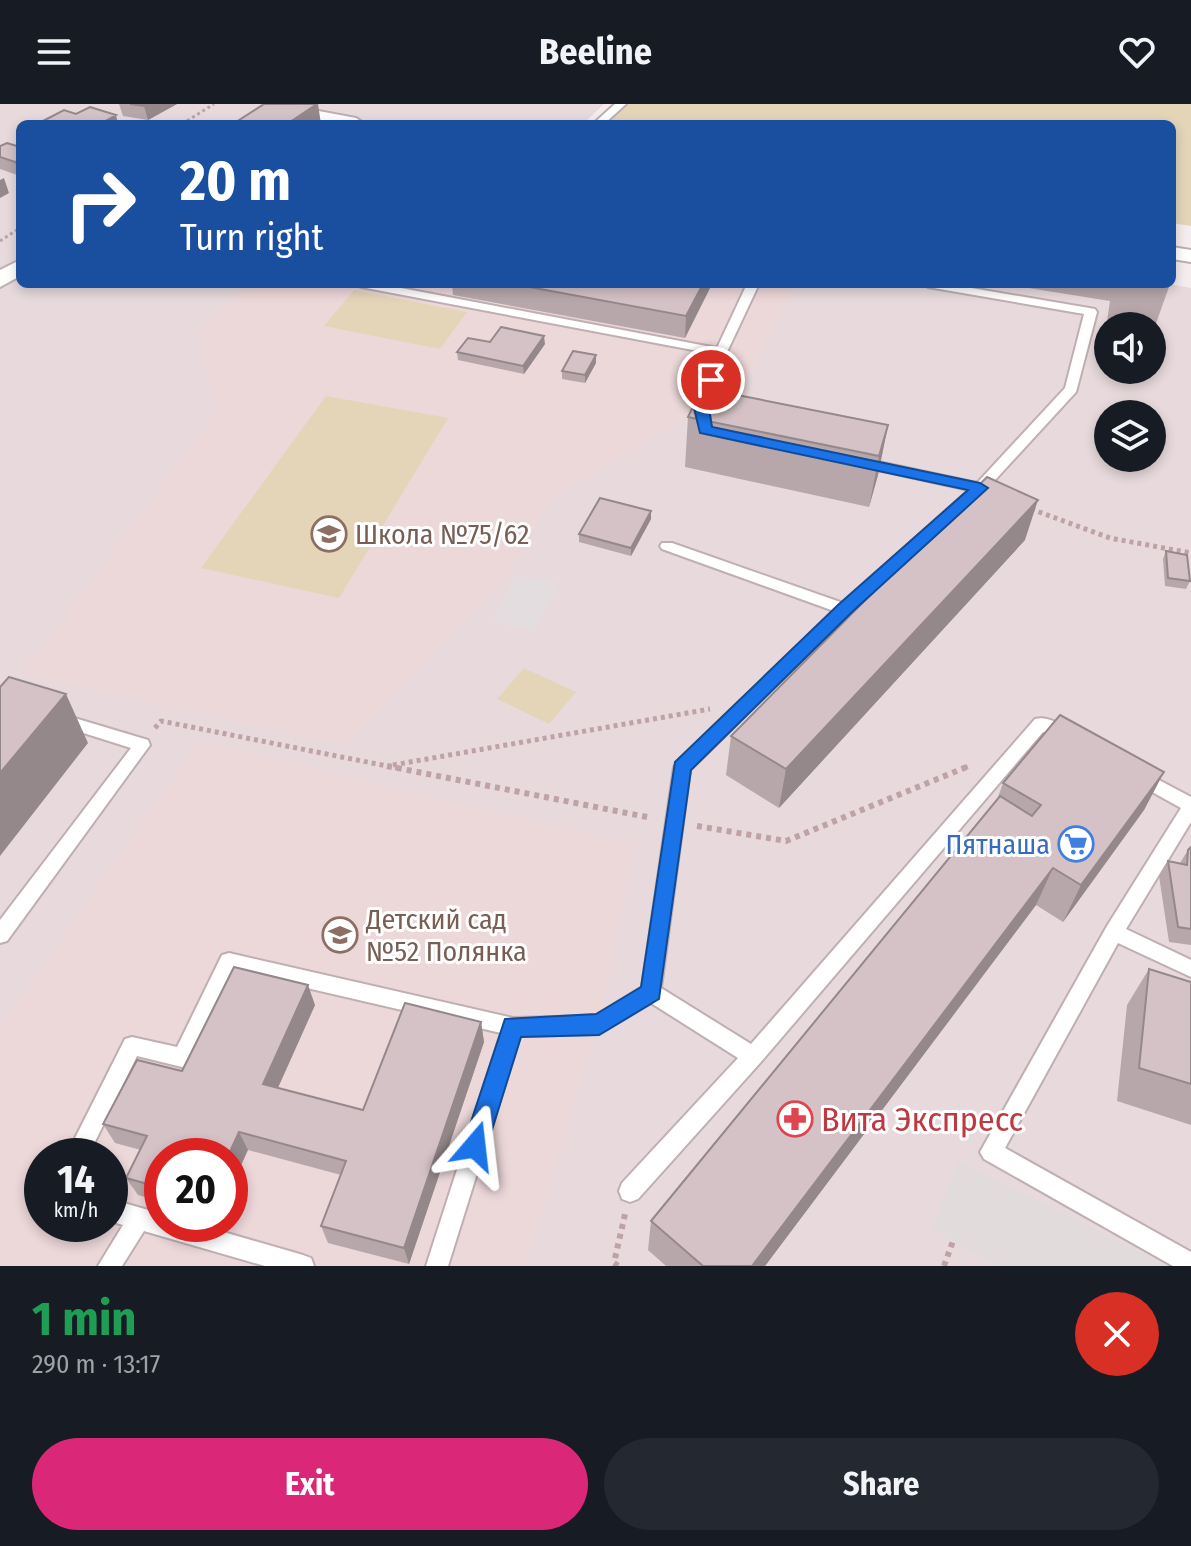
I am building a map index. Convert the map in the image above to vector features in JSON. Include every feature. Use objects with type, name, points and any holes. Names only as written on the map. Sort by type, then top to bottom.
[{"type":"street","points":[[266,109],[332,120]]},
{"type":"lane","points":[[603,120],[621,104]]},
{"type":"lane","points":[[382,288],[721,352]]},
{"type":"lane","points":[[704,419],[702,408],[721,352],[751,288]]},
{"type":"lane","points":[[86,1138],[132,1046],[182,1058],[229,961],[513,1027],[599,1025],[651,992],[682,767],[845,609],[980,488],[1071,389],[1091,312],[951,288]]},
{"type":"lane","points":[[843,459],[980,488]]},
{"type":"lane","points":[[667,546],[845,609]]},
{"type":"lane","points":[[0,935],[142,745],[39,714]]},
{"type":"lane","points":[[630,1191],[753,1056],[1041,723],[1082,745]]},
{"type":"lane","points":[[1123,768],[1191,806],[1114,932],[991,1152],[1191,1264]]},
{"type":"lane","points":[[1114,932],[1191,969]]},
{"type":"lane","points":[[651,992],[753,1056]]},
{"type":"lane","points":[[437,1266],[513,1027]]},
{"type":"lane","points":[[128,1216],[303,1266]]},
{"type":"lane","points":[[109,1266],[139,1219]]},
{"type":"path","points":[[188,120],[214,104]]},
{"type":"path","points":[[1024,506],[1098,537],[1152,550],[1191,553]]},
{"type":"path","points":[[390,766],[750,701]]},
{"type":"path","points":[[142,745],[161,721],[786,841],[982,761]]},
{"type":"path","points":[[615,1265],[630,1191]]},
{"type":"path","points":[[944,1266],[953,1241]]},
{"type":"shaded area","points":[[0,104],[604,104],[587,120],[16,120],[16,288],[1176,288],[1176,285],[1191,288],[1191,1266],[0,1266]]},
{"type":"shaded area","points":[[612,104],[1191,104],[1191,226],[1176,224],[1176,120],[595,120]]},
{"type":"shaded area","name":"Школа №75/62","points":[[244,288],[794,288],[744,383],[550,498],[512,569],[346,745],[22,674],[216,412],[199,335]]},
{"type":"shaded area","points":[[354,290],[467,312],[440,349],[324,326]]},
{"type":"shaded area","points":[[326,396],[448,418],[339,598],[201,568]]},
{"type":"shaded area","points":[[517,575],[558,584],[534,631],[492,621]]},
{"type":"shaded area","points":[[524,668],[576,692],[549,724],[497,699]]},
{"type":"shaded area","name":"Детский сад №52 Полянка","points":[[199,740],[634,845],[599,1025],[524,1266],[0,1266],[0,1027]]},
{"type":"shaded area","points":[[958,1161],[1169,1266],[1000,1266],[932,1230]]},
{"type":"building","points":[[264,104],[317,104],[293,120],[239,120]]},
{"type":"building","points":[[90,107],[116,115],[107,120],[45,120],[64,110],[76,114]]},
{"type":"building","points":[[7,143],[16,146],[16,161],[0,157],[0,146]]},
{"type":"building","points":[[535,288],[701,288],[686,316]]},
{"type":"building","points":[[501,327],[544,336],[523,366],[457,352],[468,338],[490,342]]},
{"type":"building","points":[[573,351],[596,355],[585,375],[562,371]]},
{"type":"building","points":[[702,388],[888,425],[879,456],[688,417]]},
{"type":"building","points":[[987,477],[1038,500],[786,769],[731,736]]},
{"type":"building","points":[[600,498],[651,511],[631,548],[579,534]]},
{"type":"building","points":[[1166,551],[1187,555],[1190,581],[1168,578]]},
{"type":"building","points":[[9,677],[66,694],[0,773],[0,687]]},
{"type":"building","points":[[1060,715],[1164,772],[1081,885],[1053,868],[752,1266],[703,1266],[651,1221],[1000,796],[1032,816],[1041,805],[1003,783]]},
{"type":"building","points":[[1191,847],[1191,929],[1178,927],[1168,861],[1187,865]]},
{"type":"building","points":[[234,967],[308,985],[263,1084],[363,1110],[405,1003],[481,1022],[404,1248],[321,1226],[346,1161],[239,1132],[236,1138],[146,1138],[103,1124],[137,1060],[182,1071]]},
{"type":"building","points":[[1149,969],[1191,982],[1191,1084],[1139,1068]]},
{"type":"building","points":[[144,1142],[144,1183],[128,1179]]},
{"type":"place","name":"Школа №75/62","points":[[329,534]]},
{"type":"place","name":"Пятнаша","points":[[1076,844]]},
{"type":"place","name":"Детский сад №52 Полянка","points":[[340,935]]},
{"type":"place","name":"Вита Экспресс","points":[[795,1119]]},
{"type":"route","points":[[475,1146],[513,1027],[599,1025],[651,992],[682,767],[845,609],[980,488],[705,430],[702,408],[711,380]]}]
